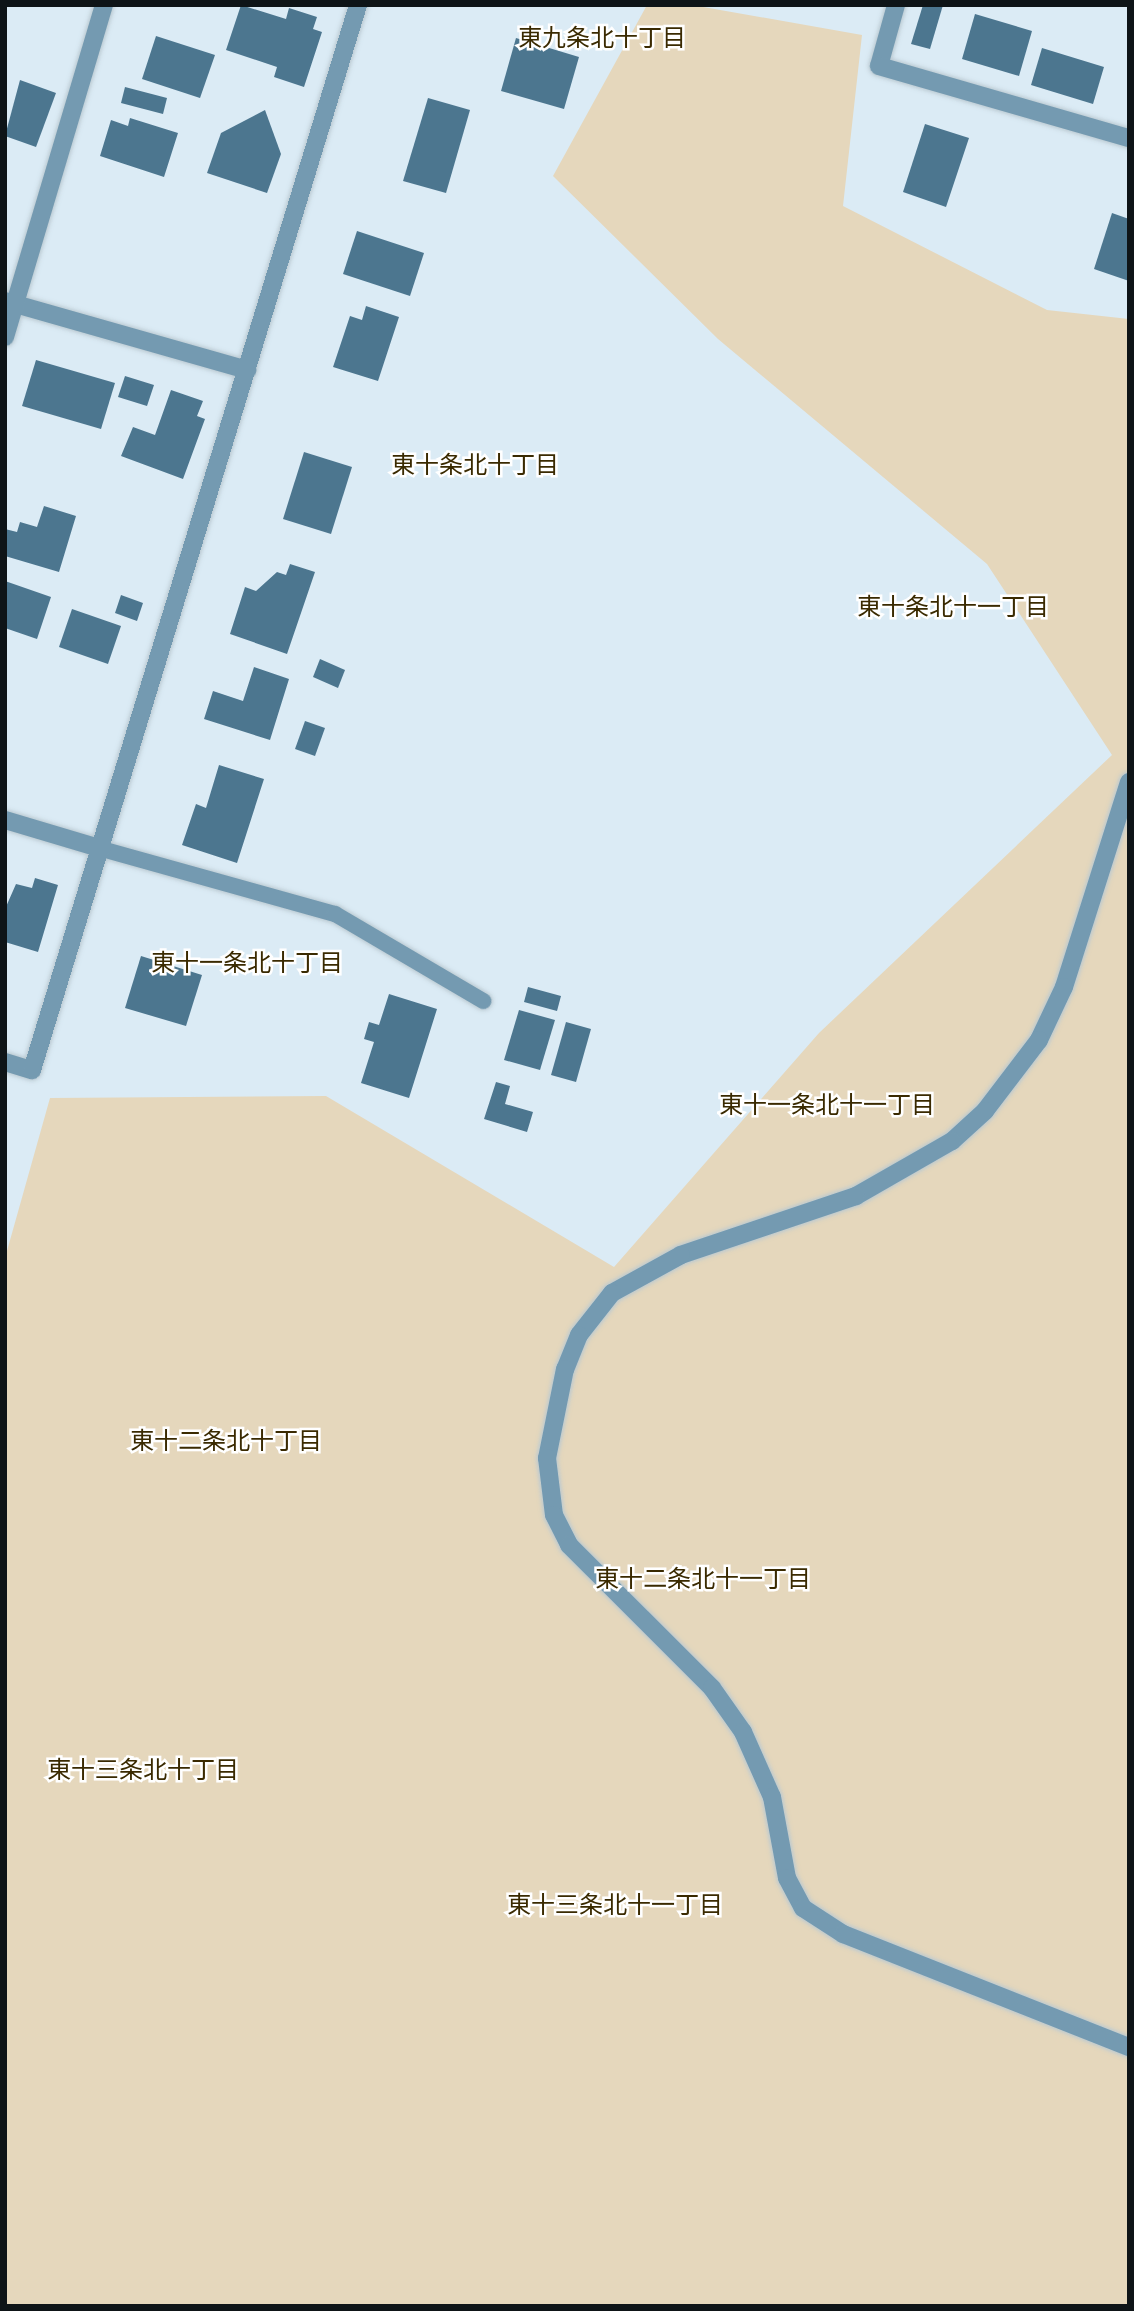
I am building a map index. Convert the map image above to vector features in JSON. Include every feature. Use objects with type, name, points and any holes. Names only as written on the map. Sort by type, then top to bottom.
[{"type":"street","points":[[5,337],[10,302],[104,5]]},
{"type":"street","points":[[5,1062],[32,1070],[102,849],[358,5]]},
{"type":"street","points":[[896,5],[879,66],[1129,138]]},
{"type":"street","points":[[10,302],[247,370]]},
{"type":"street","points":[[1129,782],[1063,987],[1038,1040],[985,1111],[952,1141],[856,1196],[681,1255],[612,1293],[579,1335],[565,1369],[547,1458],[554,1515],[569,1545],[712,1688],[743,1732],[772,1797],[787,1878],[803,1908],[844,1934],[1129,2047]]},
{"type":"street","points":[[5,820],[102,849]]},
{"type":"lane","points":[[102,849],[335,914],[483,1001]]},
{"type":"shaded area","points":[[647,5],[692,5],[862,35],[843,206],[1047,310],[1129,319],[1129,2306],[5,2306],[5,1258],[50,1098],[326,1096],[614,1267],[819,1033],[1112,755],[987,564],[718,339],[553,176]]},
{"type":"building","points":[[241,5],[286,19],[289,8],[317,17],[313,29],[322,32],[304,87],[274,77],[277,67],[226,50]]},
{"type":"building","points":[[923,5],[943,5],[930,49],[911,44]]},
{"type":"building","points":[[975,14],[1032,31],[1019,76],[962,59]]},
{"type":"building","points":[[156,36],[215,55],[200,98],[142,79]]},
{"type":"building","points":[[516,38],[579,57],[564,109],[501,91]]},
{"type":"building","points":[[1042,48],[1104,67],[1093,104],[1031,85]]},
{"type":"building","points":[[20,80],[56,93],[36,147],[5,136]]},
{"type":"building","points":[[125,87],[167,98],[163,114],[121,103]]},
{"type":"building","points":[[428,98],[470,110],[446,193],[403,181]]},
{"type":"building","points":[[265,110],[281,154],[267,193],[207,173],[221,133]]},
{"type":"building","points":[[130,118],[178,133],[164,177],[100,156],[111,120],[128,126]]},
{"type":"building","points":[[925,124],[969,138],[946,207],[903,192]]},
{"type":"building","points":[[1112,213],[1129,219],[1129,281],[1094,269]]},
{"type":"building","points":[[357,231],[424,253],[410,296],[343,274]]},
{"type":"building","points":[[366,306],[399,317],[378,381],[333,367],[350,316],[362,320]]},
{"type":"building","points":[[36,360],[115,383],[101,429],[22,406]]},
{"type":"building","points":[[125,376],[154,385],[147,406],[118,397]]},
{"type":"building","points":[[171,390],[203,401],[197,416],[205,419],[183,479],[121,456],[133,427],[155,435]]},
{"type":"building","points":[[304,452],[352,467],[331,534],[283,519]]},
{"type":"building","points":[[44,506],[76,516],[59,572],[5,556],[5,529],[17,532],[20,522],[37,527]]},
{"type":"building","points":[[290,564],[315,572],[287,654],[230,634],[245,587],[256,591],[277,572],[286,575]]},
{"type":"building","points":[[5,581],[51,597],[37,639],[5,628]]},
{"type":"building","points":[[121,595],[143,603],[137,621],[115,613]]},
{"type":"building","points":[[72,609],[121,626],[108,664],[59,647]]},
{"type":"building","points":[[320,659],[345,670],[338,688],[313,677]]},
{"type":"building","points":[[254,667],[289,679],[270,740],[204,719],[213,691],[243,701]]},
{"type":"building","points":[[305,721],[325,728],[315,756],[295,749]]},
{"type":"building","points":[[219,765],[264,779],[237,863],[182,845],[196,804],[206,808]]},
{"type":"building","points":[[35,878],[58,885],[38,952],[5,942],[5,909],[16,884],[32,888]]},
{"type":"building","points":[[141,956],[202,975],[186,1026],[125,1008]]},
{"type":"building","points":[[528,987],[561,996],[557,1011],[524,1002]]},
{"type":"building","points":[[389,994],[437,1009],[409,1098],[361,1083],[374,1042],[364,1039],[369,1022],[379,1025]]},
{"type":"building","points":[[519,1010],[555,1020],[540,1070],[504,1060]]},
{"type":"building","points":[[566,1022],[591,1029],[576,1082],[551,1075]]},
{"type":"building","points":[[496,1082],[510,1086],[505,1104],[533,1112],[527,1132],[484,1119]]},
{"type":"district","name":"東九条北十丁目","points":[[602,39]]},
{"type":"district","name":"東十条北十丁目","points":[[475,466]]},
{"type":"district","name":"東十条北十一丁目","points":[[953,608]]},
{"type":"district","name":"東十一条北十丁目","points":[[247,964]]},
{"type":"district","name":"東十一条北十一丁目","points":[[827,1106]]},
{"type":"district","name":"東十二条北十丁目","points":[[226,1442]]},
{"type":"district","name":"東十二条北十一丁目","points":[[703,1580]]},
{"type":"district","name":"東十三条北十丁目","points":[[143,1771]]},
{"type":"district","name":"東十三条北十一丁目","points":[[615,1906]]}]
